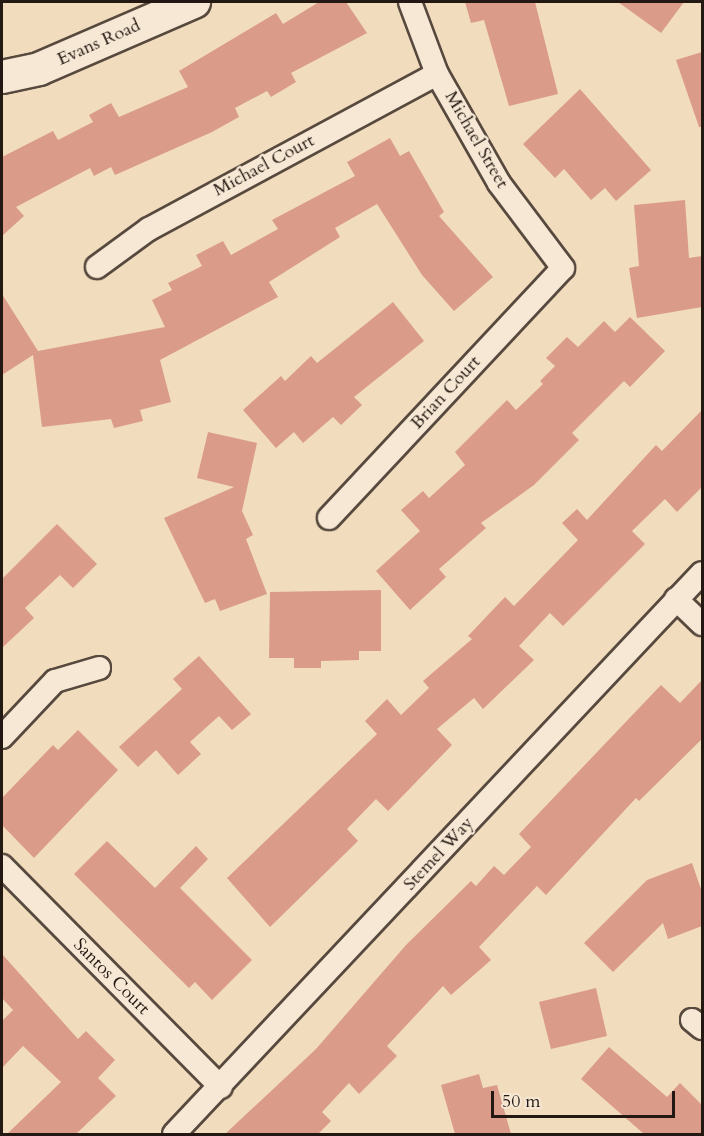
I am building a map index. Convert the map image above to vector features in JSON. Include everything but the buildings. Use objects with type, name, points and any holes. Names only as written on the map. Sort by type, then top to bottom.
[{"type":"street","name":"Evans Road","points":[[2,77],[39,69],[194,2]]},
{"type":"street","name":"Michael Street","points":[[410,2],[437,74],[499,183],[563,268]]},
{"type":"street","name":"Michael Court","points":[[97,267],[148,229],[437,74]]},
{"type":"street","name":"Brian Court","points":[[329,518],[563,268]]},
{"type":"street","name":"Stemel Way","points":[[174,1134],[221,1088],[702,573]]},
{"type":"street","points":[[676,599],[702,624]]},
{"type":"street","points":[[2,737],[55,681],[99,668]]},
{"type":"street","name":"Santos Court","points":[[2,866],[221,1088]]}]
